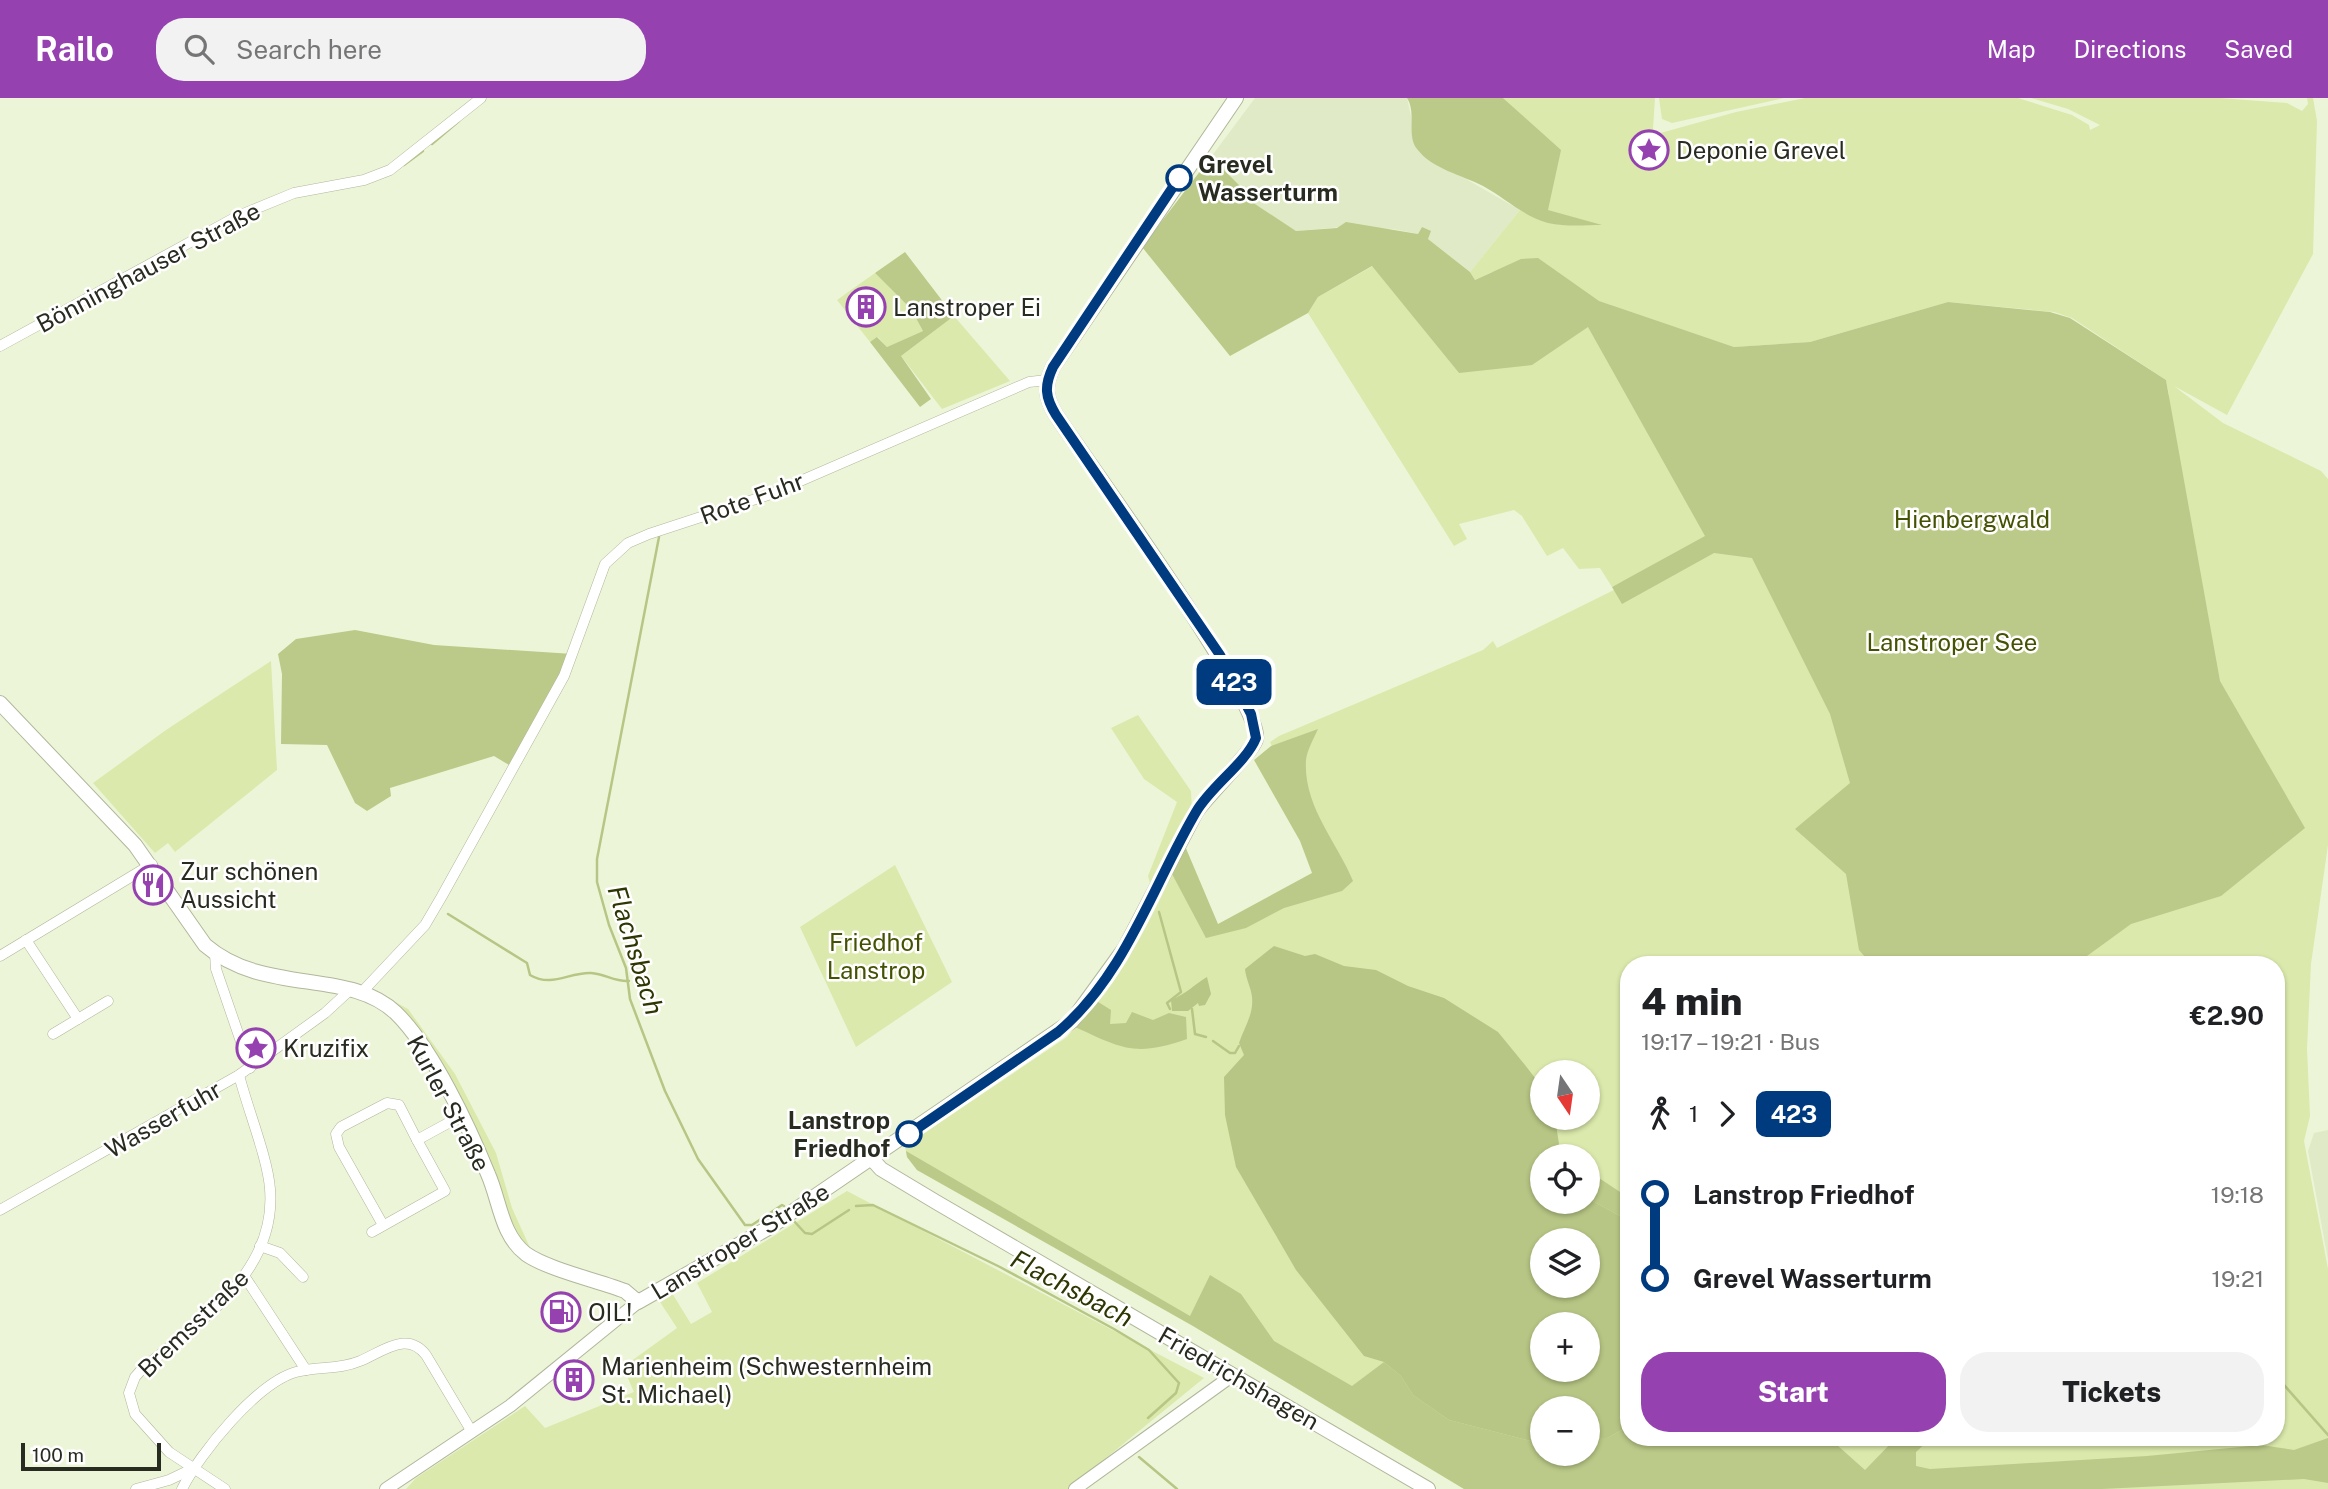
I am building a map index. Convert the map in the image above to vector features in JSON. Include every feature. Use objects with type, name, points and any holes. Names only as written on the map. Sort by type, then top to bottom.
[{"type":"main road","points":[[1047,380],[1144,229],[1236,98]]},
{"type":"main road","name":"Lanstroper Straße","points":[[638,1302],[760,1234],[1058,1032],[1080,1012],[1125,948],[1196,812],[1256,738],[1251,714],[1220,655],[1056,415],[1046,395],[1047,380]]},
{"type":"main road","name":"Kurler Straße","points":[[0,703],[152,864],[205,945],[215,954],[251,972],[356,991],[385,1004],[405,1023],[422,1046],[461,1116],[489,1174],[510,1237],[527,1255],[625,1291],[638,1302]]},
{"type":"main road","name":"Friedrichshagen","points":[[872,1159],[881,1169],[936,1202],[1428,1489]]},
{"type":"street","name":"Bönninghauser Straße","points":[[0,346],[238,216],[294,194],[364,180],[390,170],[481,98]]},
{"type":"street","name":"Rote Fuhr","points":[[356,991],[425,925],[564,676],[606,564],[628,543],[768,495],[1029,382],[1047,380]]},
{"type":"street","points":[[0,956],[152,864]]},
{"type":"street","points":[[26,940],[78,1019]]},
{"type":"street","points":[[215,954],[216,969],[250,1068]]},
{"type":"street","name":"Wasserfuhr","points":[[0,1210],[239,1075],[356,991]]},
{"type":"street","points":[[53,1034],[108,1001]]},
{"type":"street","name":"Bremsstraße","points":[[225,1489],[169,1452],[135,1414],[129,1401],[130,1385],[143,1368],[217,1306],[245,1277],[260,1245],[268,1219],[270,1189],[239,1075]]},
{"type":"street","points":[[372,1232],[444,1191],[399,1105],[387,1103],[341,1127],[336,1134],[339,1147],[383,1225]]},
{"type":"street","points":[[417,1140],[461,1116]]},
{"type":"street","points":[[260,1245],[280,1253],[303,1277]]},
{"type":"street","points":[[245,1277],[306,1370]]},
{"type":"street","name":"Lanstroper Straße","points":[[386,1489],[547,1378],[638,1302]]},
{"type":"street","points":[[182,1489],[208,1447],[271,1383],[306,1370],[349,1365],[395,1345],[410,1342],[422,1350],[435,1368],[472,1432]]},
{"type":"street","points":[[1075,1489],[1234,1375]]},
{"type":"street","points":[[136,1489],[169,1480],[192,1469]]},
{"type":"shaded area","points":[[1255,98],[1407,98],[1419,152],[1520,210],[1470,272],[1428,239],[1422,227],[1418,234],[1393,229],[1343,227],[1296,231],[1246,198],[1240,186],[1211,157]]},
{"type":"shaded area","points":[[1274,946],[1305,956],[1315,954],[1344,966],[1376,970],[1408,986],[1444,998],[1498,1032],[1530,1072],[1530,1130],[1557,1130],[1559,1144],[1530,1144],[1530,1214],[1600,1214],[1600,1205],[1620,1216],[1620,1431],[1607,1438],[1600,1438],[1600,1396],[1530,1396],[1530,1441],[1449,1420],[1413,1395],[1401,1376],[1384,1362],[1364,1356],[1296,1270],[1236,1167],[1225,1115],[1224,1077],[1244,1055],[1239,1043],[1250,1015],[1251,993],[1245,969]]},
{"type":"shaded area","points":[[1207,977],[1211,994],[1205,1005],[1199,1006],[1198,1003],[1188,1011],[1172,1011],[1171,1000]]},
{"type":"shaded area","points":[[2328,1130],[2328,1260],[2308,1151],[2314,1133]]},
{"type":"green space","points":[[1407,98],[1503,98],[1561,150],[1548,210],[1602,225],[1562,225],[1539,220],[1483,186],[1431,162],[1414,143]]},
{"type":"green space","name":"Lanstroper See","points":[[1503,98],[1655,98],[1653,129],[1657,134],[1736,112],[1805,98],[2018,98],[2072,115],[2089,125],[2090,130],[2100,125],[2068,109],[2031,98],[2219,98],[2287,103],[2302,111],[2308,104],[2307,98],[2313,98],[2317,121],[2313,254],[2227,415],[2174,386],[2223,423],[2321,471],[2328,479],[2328,845],[2311,964],[2307,1049],[2310,1116],[2304,1141],[2328,1269],[2328,1489],[1464,1489],[1193,1326],[917,1170],[907,1157],[905,1146],[1067,1037],[1093,1004],[1185,846],[1203,933],[1325,867],[1270,742],[1483,650],[1493,641],[1497,648],[1626,584],[1624,581],[1612,587],[1600,568],[1579,569],[1563,548],[1547,556],[1522,516],[1514,510],[1459,524],[1467,539],[1454,546],[1308,313],[1318,297],[1373,266],[1459,373],[1611,305],[1492,272],[1475,280],[1470,272],[1520,210],[1561,225],[1599,225],[1547,210],[1534,126]],"holes":[[[1948,302],[2054,312],[2072,318],[2166,380],[2169,395],[1705,344],[1625,311],[1734,347],[1810,342]]]},
{"type":"green space","points":[[1659,98],[1784,98],[1672,123],[1662,119]]},
{"type":"green space","name":"Hienbergwald","points":[[1211,157],[1240,186],[1246,198],[1296,231],[1337,228],[1346,222],[1418,234],[1422,227],[1431,231],[1428,239],[1470,272],[1475,280],[1521,259],[1538,258],[1599,301],[1734,347],[1810,342],[1948,302],[2050,312],[2070,318],[2166,380],[2220,681],[2305,828],[2221,896],[2131,924],[2087,956],[1864,956],[1859,950],[1846,874],[1795,829],[1850,783],[1830,714],[1752,558],[1714,553],[1622,604],[1612,587],[1705,536],[1588,327],[1532,365],[1459,373],[1372,266],[1318,297],[1308,313],[1230,356],[1142,247]]},
{"type":"green space","points":[[905,252],[954,316],[901,356],[931,399],[920,407],[870,342],[877,337],[887,347],[923,331],[911,309],[875,273]]},
{"type":"green space","points":[[875,273],[911,309],[923,331],[887,347],[878,337],[870,342],[837,300]]},
{"type":"green space","points":[[954,316],[1010,381],[942,409],[901,356]]},
{"type":"green space","points":[[355,630],[434,645],[573,654],[514,768],[494,756],[390,788],[391,796],[367,811],[355,803],[327,745],[281,744],[282,674],[278,654],[296,639]]},
{"type":"green space","points":[[271,661],[277,770],[175,852],[168,843],[155,853],[93,783],[166,730]]},
{"type":"green space","points":[[1138,715],[1191,791],[1192,810],[1151,887],[1148,876],[1177,802],[1144,779],[1111,728]]},
{"type":"green space","points":[[1318,729],[1306,760],[1310,793],[1322,823],[1353,881],[1342,891],[1284,908],[1246,928],[1206,938],[1171,872],[1185,846],[1218,924],[1312,873],[1300,841],[1254,760],[1271,746]]},
{"type":"green space","name":"Friedhof Lanstrop","points":[[895,865],[952,982],[856,1047],[800,927]]},
{"type":"green space","points":[[368,987],[408,1009],[455,1074],[496,1153],[512,1208],[531,1250],[527,1255],[501,1213],[422,1046]]},
{"type":"green space","points":[[1095,1000],[1111,1010],[1110,1024],[1126,1023],[1132,1012],[1153,1020],[1169,1013],[1186,1017],[1187,1039],[1141,1049],[1105,1041],[1075,1027]]},
{"type":"green space","points":[[906,1151],[1190,1316],[1210,1275],[1241,1294],[1274,1341],[1352,1386],[1384,1362],[1401,1376],[1413,1395],[1449,1420],[1530,1441],[1530,1466],[1600,1466],[1600,1438],[1607,1438],[1620,1431],[1620,1446],[1838,1446],[1865,1470],[1888,1446],[1922,1446],[1916,1452],[1916,1466],[1930,1469],[2147,1456],[2251,1446],[2294,1450],[2328,1438],[2328,1483],[2304,1479],[2102,1489],[1464,1489],[1193,1326],[917,1170],[907,1157]]},
{"type":"green space","points":[[1600,1179],[1620,1192],[1620,1216],[1600,1205]]},
{"type":"green space","points":[[847,1191],[1204,1378],[1068,1489],[406,1489],[416,1478],[525,1406],[545,1428],[634,1392],[623,1367],[677,1328],[658,1299],[672,1293],[691,1324],[712,1312],[697,1283]]},
{"type":"waterway","points":[[432,144],[459,121]]},
{"type":"waterway","points":[[404,165],[423,151]]},
{"type":"waterway","name":"Flachsbach","points":[[659,537],[597,859],[597,882],[609,925],[626,968],[630,999],[665,1091],[698,1159],[745,1225],[752,1225],[784,1206]]},
{"type":"waterway","points":[[1159,912],[1181,992],[1167,1003],[1170,1009]]},
{"type":"waterway","points":[[448,914],[527,963],[530,975],[538,979],[553,980],[591,973],[629,981]]},
{"type":"waterway","points":[[1192,1009],[1195,1034],[1206,1037]]},
{"type":"waterway","points":[[1213,1041],[1230,1053],[1235,1053],[1239,1046]]},
{"type":"waterway","name":"Flachsbach","points":[[856,1206],[873,1205],[1000,1267],[1149,1350],[1179,1383],[1176,1393],[1148,1418]]},
{"type":"waterway","name":"Flachsbach","points":[[793,1220],[805,1233],[812,1234],[849,1210]]},
{"type":"waterway","points":[[2285,1386],[2328,1435]]},
{"type":"waterway","name":"Flachsbach","points":[[1139,1457],[1177,1489]]},
{"type":"bus line","name":"423","points":[[909,1134],[1058,1032],[1080,1012],[1125,948],[1196,812],[1208,794],[1246,754],[1256,738],[1251,714],[1220,655],[1056,415],[1046,395],[1047,380],[1053,367],[1179,178]]},
{"type":"place","name":"Deponie Grevel","points":[[1649,150]]},
{"type":"place","name":"Grevel Wasserturm","points":[[1179,178]]},
{"type":"place","name":"Lanstroper Ei","points":[[866,307]]},
{"type":"place","name":"Zur schönen Aussicht","points":[[153,885]]},
{"type":"place","name":"Kruzifix","points":[[256,1048]]},
{"type":"place","name":"Lanstrop Friedhof","points":[[909,1134]]},
{"type":"place","name":"OIL!","points":[[561,1312]]},
{"type":"place","name":"Marienheim (Schwesternheim St. Michael)","points":[[574,1380]]}]
